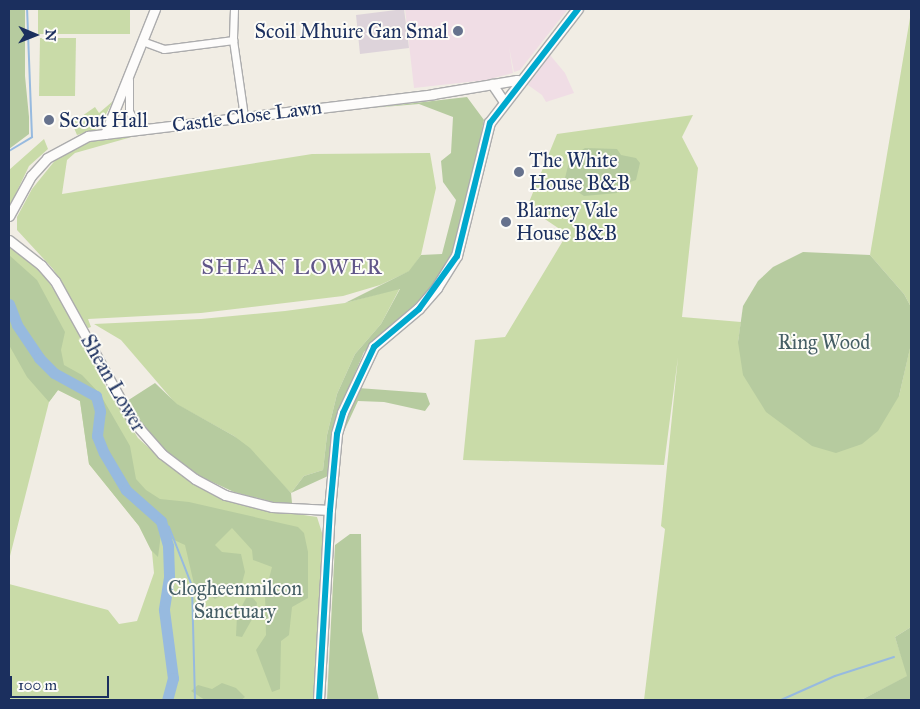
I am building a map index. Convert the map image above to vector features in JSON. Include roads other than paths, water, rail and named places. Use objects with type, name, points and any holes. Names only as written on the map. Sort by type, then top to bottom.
[{"type":"main road","points":[[318,700],[330,510],[337,434],[354,385],[374,347],[429,298],[457,256],[469,216],[482,143],[490,123],[504,102],[578,9]]},
{"type":"street","points":[[105,134],[155,9]]},
{"type":"street","points":[[234,9],[233,40],[244,116]]},
{"type":"street","points":[[142,41],[164,49],[233,40]]},
{"type":"street","points":[[129,72],[129,110],[138,129]]},
{"type":"street","name":"Castle Close Lawn","points":[[9,216],[31,176],[47,158],[76,140],[138,129],[517,80],[520,83]]},
{"type":"street","points":[[492,84],[504,102]]},
{"type":"street","name":"Shean Lower","points":[[10,240],[55,281],[132,420],[162,454],[194,479],[226,495],[272,507],[330,510]]},
{"type":"waterway","points":[[9,151],[32,137],[27,9]]},
{"type":"waterway","points":[[9,304],[17,325],[39,358],[54,373],[96,396],[100,411],[97,436],[104,453],[126,490],[161,521],[168,546],[169,577],[164,610],[173,678],[167,700]]},
{"type":"waterway","points":[[161,521],[169,527],[192,586],[195,700]]},
{"type":"waterway","points":[[781,700],[835,676],[894,657]]},
{"type":"place","name":"Scoil Mhuire Gan Smal","points":[[458,31]]},
{"type":"place","name":"Scout Hall","points":[[49,120]]},
{"type":"place","name":"The White House B&B","points":[[519,172]]},
{"type":"place","name":"Blarney Vale House B&B","points":[[506,222]]},
{"type":"district","name":"SHEAN LOWER","points":[[292,267]]},
{"type":"park label","name":"Ring Wood","points":[[824,342]]},
{"type":"park label","name":"Clogheenmilcon Sanctuary","points":[[235,600]]}]
